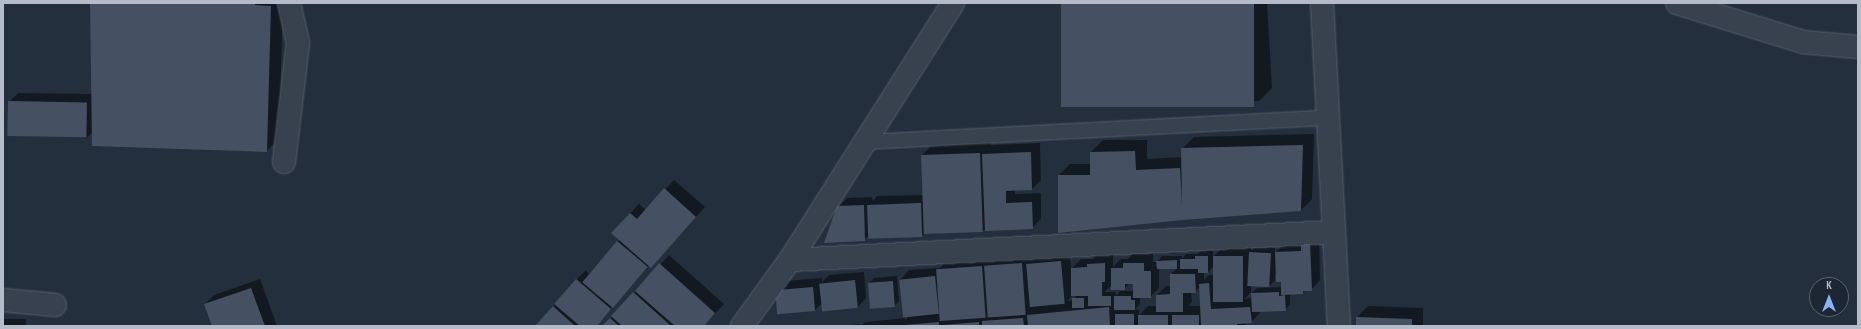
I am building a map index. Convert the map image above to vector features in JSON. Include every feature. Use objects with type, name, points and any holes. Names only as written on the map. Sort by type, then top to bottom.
[{"type":"street","points":[[284,162],[298,43],[289,3]]},
{"type":"street","points":[[742,326],[790,260],[953,3]]},
{"type":"street","points":[[1322,3],[1339,326]]},
{"type":"street","points":[[1677,3],[1803,42],[1858,47]]},
{"type":"street","points":[[790,260],[1334,232]]},
{"type":"street","points":[[3,300],[55,305]]},
{"type":"lane","points":[[865,142],[1328,118]]},
{"type":"building","points":[[90,3],[255,3],[255,5],[271,6],[267,152],[92,146]]},
{"type":"building","points":[[1061,3],[1254,3],[1254,107],[1061,107]]},
{"type":"building","points":[[8,101],[87,102],[86,137],[7,136]]},
{"type":"building","points":[[1303,145],[1301,211],[1182,220],[1058,233],[1058,175],[1090,175],[1090,152],[1135,151],[1136,170],[1180,168],[1182,205],[1181,148]]},
{"type":"building","points":[[1031,152],[1032,190],[1006,191],[1006,203],[1032,202],[1033,229],[985,231],[982,154]]},
{"type":"building","points":[[980,153],[983,232],[924,234],[921,155]]},
{"type":"building","points":[[664,188],[696,217],[651,268],[611,233],[630,213],[637,219]]},
{"type":"building","points":[[921,203],[922,237],[868,239],[867,205]]},
{"type":"building","points":[[864,205],[865,241],[824,243],[837,206]]},
{"type":"building","points":[[617,241],[648,267],[613,308],[582,282]]},
{"type":"building","points":[[1301,241],[1310,241],[1312,291],[1303,291],[1303,294],[1281,295],[1281,282],[1276,282],[1275,252],[1301,251]]},
{"type":"building","points":[[1249,252],[1271,253],[1269,287],[1247,286]]},
{"type":"building","points":[[1195,256],[1208,256],[1208,273],[1198,273],[1198,269],[1180,269],[1180,259],[1195,259]]},
{"type":"building","points":[[1213,256],[1243,256],[1243,302],[1213,302]]},
{"type":"building","points":[[1177,260],[1177,269],[1157,269],[1156,261]]},
{"type":"building","points":[[1061,261],[1065,304],[1030,307],[1026,264]]},
{"type":"building","points":[[659,263],[715,313],[704,326],[675,326],[635,291]]},
{"type":"building","points":[[1022,263],[1026,315],[988,318],[984,266]]},
{"type":"building","points":[[1105,263],[1105,282],[1102,282],[1102,296],[1071,296],[1071,268],[1087,267],[1087,264]]},
{"type":"building","points":[[1123,263],[1144,263],[1144,271],[1151,271],[1151,298],[1133,298],[1133,284],[1125,284],[1125,290],[1111,290],[1111,268],[1123,268]]},
{"type":"building","points":[[982,266],[986,318],[940,321],[936,269]]},
{"type":"building","points":[[1170,274],[1195,274],[1196,293],[1183,293],[1183,312],[1156,312],[1156,295],[1170,294]]},
{"type":"building","points":[[935,276],[939,314],[903,318],[899,280]]},
{"type":"building","points":[[576,279],[611,309],[597,326],[580,326],[554,304]]},
{"type":"building","points":[[855,280],[858,308],[822,312],[819,284]]},
{"type":"building","points":[[893,281],[895,307],[870,309],[868,283]]},
{"type":"building","points":[[1209,283],[1211,309],[1250,307],[1252,323],[1237,324],[1237,326],[1201,326],[1199,284]]},
{"type":"building","points":[[813,287],[815,311],[777,314],[775,290]]},
{"type":"building","points":[[251,288],[265,326],[212,326],[204,304]]},
{"type":"building","points":[[633,292],[671,326],[622,326],[611,316]]},
{"type":"building","points":[[1279,292],[1279,296],[1285,295],[1286,311],[1252,312],[1251,293]]},
{"type":"building","points":[[1088,296],[1111,296],[1111,306],[1088,306]]},
{"type":"building","points":[[1114,296],[1131,296],[1131,300],[1135,300],[1135,310],[1114,310]]},
{"type":"building","points":[[1072,298],[1084,298],[1084,308],[1072,308]]},
{"type":"building","points":[[553,306],[575,326],[535,326]]},
{"type":"building","points":[[1109,307],[1110,326],[1028,326],[1027,315]]},
{"type":"building","points":[[1115,314],[1134,314],[1134,326],[1115,326]]},
{"type":"building","points":[[1138,315],[1168,315],[1168,326],[1138,326]]},
{"type":"building","points":[[1172,315],[1199,315],[1199,326],[1172,326]]},
{"type":"building","points":[[1356,317],[1412,319],[1412,326],[1356,326]]},
{"type":"building","points":[[610,318],[619,326],[602,326]]},
{"type":"building","points":[[1023,318],[1024,326],[982,326],[982,321]]},
{"type":"building","points":[[939,322],[939,326],[905,326],[905,325]]},
{"type":"building","points":[[979,322],[979,326],[943,326],[943,325]]}]
